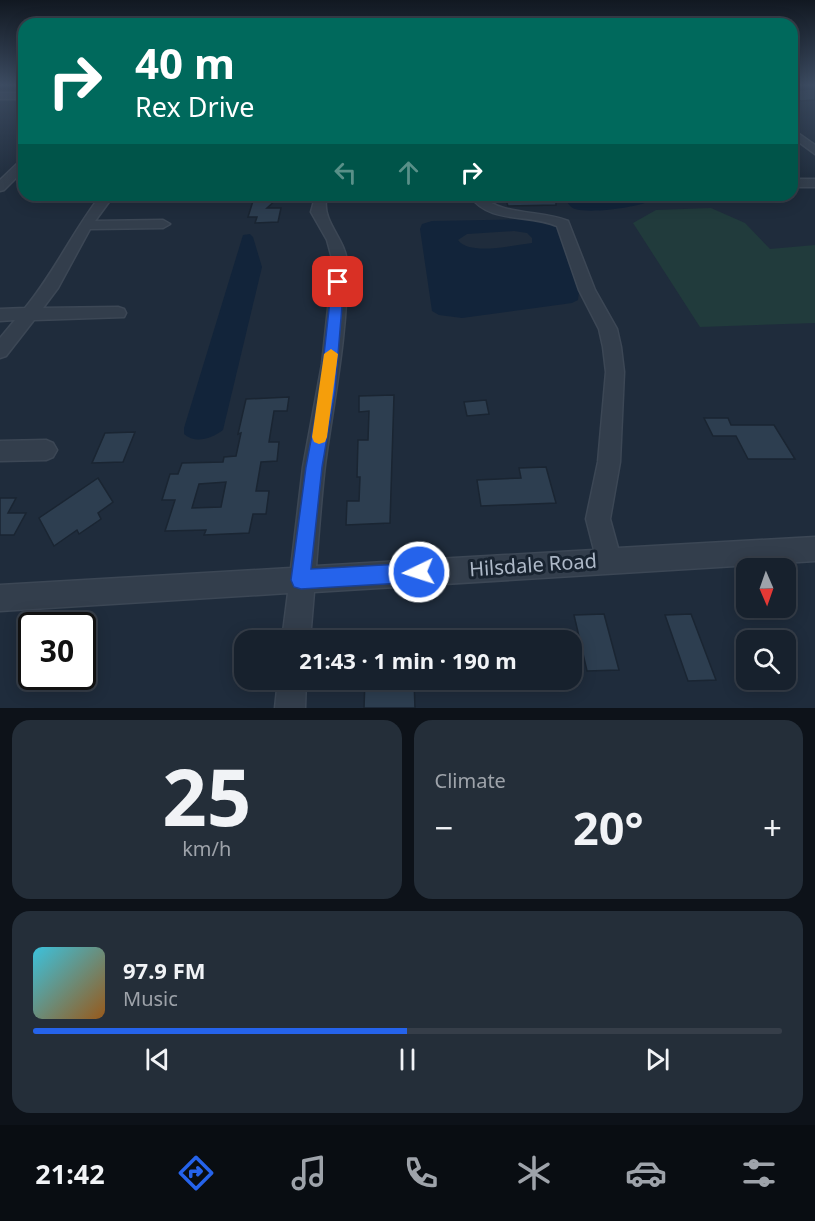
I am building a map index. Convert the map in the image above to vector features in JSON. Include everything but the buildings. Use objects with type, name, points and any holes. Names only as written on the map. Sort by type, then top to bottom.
[{"type":"street","points":[[798,137],[815,151]]},
{"type":"street","points":[[0,187],[18,169]]},
{"type":"street","points":[[798,183],[815,183]]},
{"type":"street","points":[[0,351],[60,273],[85,225],[103,201]]},
{"type":"street","points":[[297,630],[314,467],[327,391],[340,262],[334,240],[318,212],[320,201]]},
{"type":"street","points":[[482,201],[488,207],[500,212],[549,217],[563,224],[587,290],[608,329],[615,372],[609,462],[598,519],[609,561]]},
{"type":"street","points":[[85,225],[163,224]]},
{"type":"street","points":[[0,315],[118,314]]},
{"type":"street","points":[[0,451],[46,450]]},
{"type":"street","name":"Hilsdale Road","points":[[0,598],[815,549]]},
{"type":"street","points":[[290,708],[291,690]]},
{"type":"green space","points":[[711,208],[745,223],[770,249],[815,245],[815,323],[700,327],[633,223],[656,210]]},
{"type":"water","points":[[567,201],[650,201],[616,209],[592,211],[575,209]]},
{"type":"water","points":[[532,219],[545,220],[560,227],[568,262],[579,292],[578,300],[572,303],[462,318],[439,315],[432,311],[420,229],[422,224],[432,221]],"holes":[[[514,231],[527,233],[532,238],[532,243],[503,247],[472,248],[458,240],[467,234]]]},
{"type":"water","points":[[250,234],[262,267],[223,430],[208,438],[193,439],[184,434],[184,428],[243,235]]},
{"type":"slow traffic","points":[[319,437],[331,354]]},
{"type":"route","points":[[338,282],[331,364],[314,467],[301,580],[419,572]]}]
